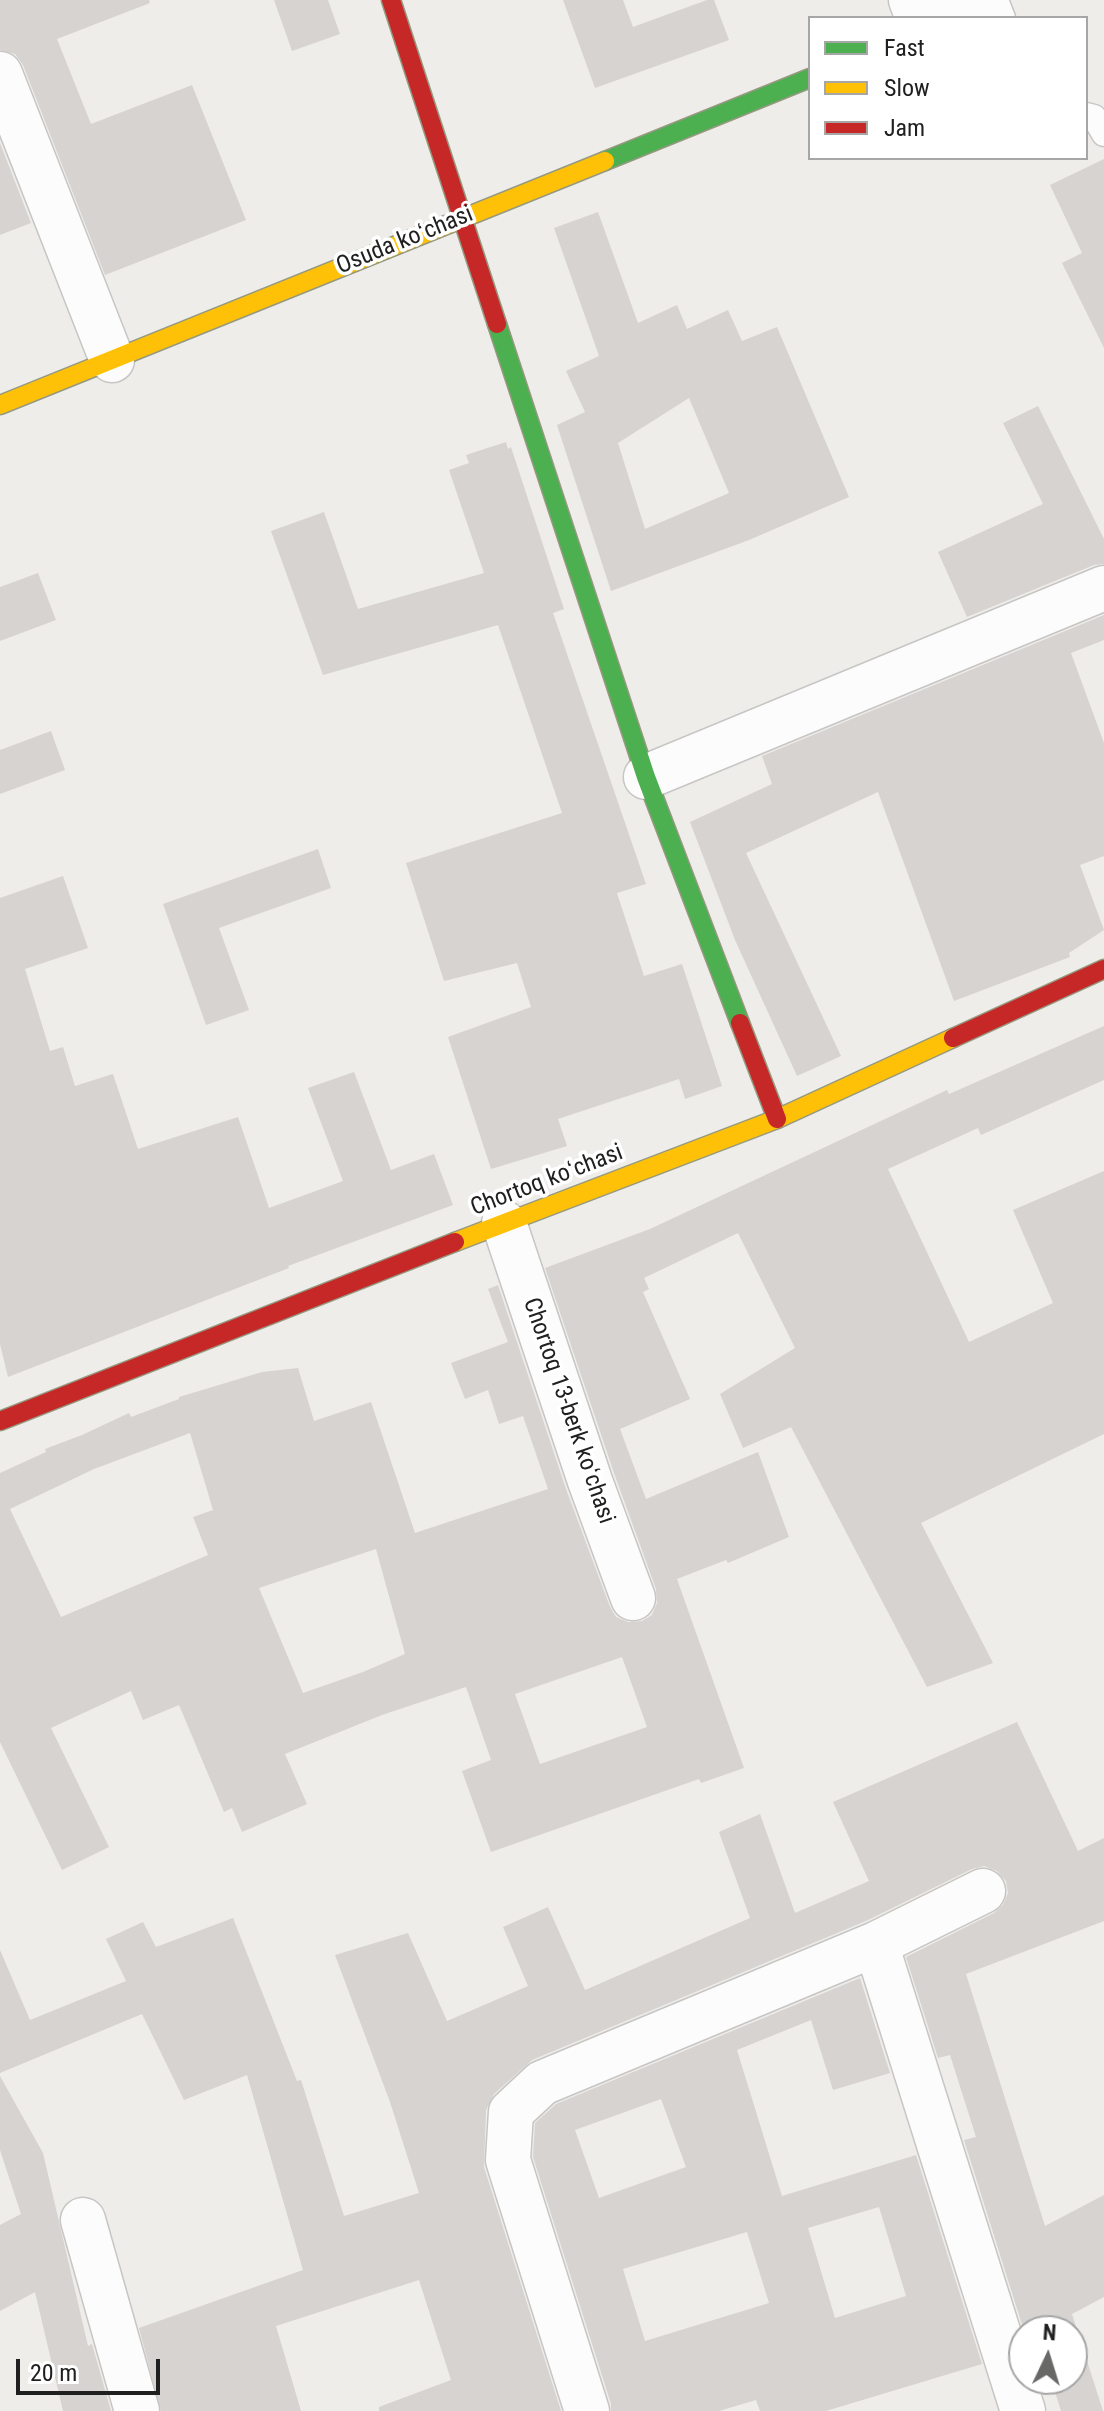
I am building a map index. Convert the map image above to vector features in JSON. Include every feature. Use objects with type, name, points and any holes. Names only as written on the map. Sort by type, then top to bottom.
[{"type":"street","points":[[391,0],[646,777],[777,1119]]},
{"type":"street","points":[[950,16],[976,0]]},
{"type":"street","points":[[0,74],[112,360]]},
{"type":"street","name":"Osuda koʻchasi","points":[[0,405],[808,79]]},
{"type":"street","points":[[646,777],[1104,588]]},
{"type":"street","name":"Chortoq koʻchasi","points":[[0,1421],[777,1119],[1104,969]]},
{"type":"street","name":"Chortoq 13-berk koʻchasi","points":[[504,1223],[590,1481],[633,1598]]},
{"type":"street","points":[[587,2411],[508,2160],[511,2112],[542,2083],[876,1944],[983,1891]]},
{"type":"street","points":[[876,1944],[1023,2411]]},
{"type":"street","points":[[83,2220],[137,2411]]},
{"type":"lane","points":[[1088,116],[1094,117],[1104,134]]},
{"type":"building","points":[[0,0],[149,0],[150,3],[57,39],[91,124],[192,85],[246,220],[105,275],[23,65],[15,54],[0,50]]},
{"type":"building","points":[[274,0],[328,0],[340,34],[292,51]]},
{"type":"building","points":[[563,0],[623,0],[633,27],[714,0],[729,40],[595,88]]},
{"type":"building","points":[[0,143],[31,223],[0,235]]},
{"type":"building","points":[[1104,159],[1104,348],[1062,263],[1082,253],[1050,185]]},
{"type":"building","points":[[598,212],[638,323],[677,305],[687,329],[728,310],[742,341],[777,327],[849,497],[749,540],[611,591],[557,425],[585,412],[566,371],[599,356],[554,228]],"holes":[[[689,398],[729,493],[645,529],[618,443]]]},
{"type":"building","points":[[1038,406],[1104,539],[1104,564],[1094,565],[967,617],[938,552],[1043,504],[1003,423]]},
{"type":"building","points":[[506,442],[508,449],[511,447],[564,609],[553,613],[646,884],[617,893],[644,976],[682,964],[722,1086],[685,1099],[679,1079],[558,1119],[567,1146],[491,1169],[448,1037],[531,1007],[517,963],[444,981],[406,863],[562,813],[498,625],[323,675],[271,531],[324,512],[358,609],[484,573],[449,470],[469,463],[466,455]]},
{"type":"building","points":[[38,573],[56,620],[0,641],[0,587]]},
{"type":"building","points":[[1104,615],[1104,640],[1071,653],[1104,743],[1104,856],[1080,865],[1104,930],[1069,953],[1070,957],[954,1001],[878,792],[746,853],[841,1056],[797,1076],[735,940],[690,822],[772,784],[762,756]]},
{"type":"building","points":[[51,731],[65,770],[0,794],[0,750]]},
{"type":"building","points":[[318,849],[331,888],[219,928],[249,1010],[206,1025],[163,904]]},
{"type":"building","points":[[63,876],[88,948],[25,969],[50,1051],[63,1047],[75,1086],[113,1074],[138,1149],[238,1117],[269,1208],[343,1181],[308,1088],[354,1072],[391,1170],[434,1154],[453,1205],[288,1266],[8,1377],[0,1344],[0,898]]},
{"type":"building","points":[[1104,1026],[1104,1080],[981,1135],[978,1128],[888,1169],[969,1342],[1053,1303],[1013,1210],[1104,1171],[1104,1434],[921,1523],[993,1663],[927,1687],[791,1427],[743,1448],[720,1394],[795,1348],[738,1233],[644,1278],[649,1289],[643,1292],[690,1399],[620,1429],[646,1499],[758,1452],[789,1537],[728,1563],[726,1560],[677,1579],[744,1768],[701,1783],[699,1779],[491,1852],[462,1771],[491,1760],[466,1687],[382,1715],[285,1754],[307,1804],[242,1832],[232,1808],[224,1812],[179,1705],[143,1720],[131,1691],[51,1728],[109,1847],[62,1870],[0,1742],[0,1473],[46,1452],[45,1449],[129,1413],[131,1417],[179,1397],[262,1372],[298,1368],[314,1421],[371,1402],[415,1533],[548,1489],[523,1416],[499,1424],[488,1390],[465,1399],[451,1363],[508,1342],[488,1289],[498,1285],[566,1489],[610,1607],[616,1617],[628,1622],[642,1621],[652,1615],[657,1603],[656,1589],[545,1268],[650,1229],[947,1090],[949,1094]],"holes":[[[190,1433],[213,1510],[193,1517],[208,1555],[61,1617],[10,1509],[94,1469]],[[376,1549],[405,1654],[303,1693],[259,1588]],[[622,1657],[647,1727],[540,1764],[515,1694]]]},
{"type":"building","points":[[1017,1722],[1078,1851],[1104,1838],[1104,1921],[966,1974],[1045,2226],[1104,2195],[1104,2297],[1072,2315],[1019,2315],[964,2140],[976,2137],[950,2055],[938,2058],[906,1957],[994,1913],[1003,1905],[1008,1893],[1006,1881],[997,1871],[984,1866],[866,1921],[532,2060],[494,2094],[486,2110],[484,2167],[561,2411],[379,2411],[379,2407],[451,2380],[419,2280],[276,2326],[301,2411],[161,2411],[139,2328],[303,2270],[247,2075],[184,2100],[142,2014],[0,2073],[0,1950],[30,2020],[126,1981],[106,1939],[143,1922],[156,1947],[233,1918],[297,2081],[301,2080],[344,2216],[419,2193],[390,2102],[335,1955],[408,1933],[447,2021],[528,1986],[503,1927],[548,1907],[585,1990],[750,1918],[719,1832],[760,1814],[795,1913],[869,1881],[833,1802]]},
{"type":"building","points":[[860,1978],[890,2073],[833,2090],[811,2020],[737,2050],[782,2196],[916,2155],[982,2364],[826,2411],[760,2411],[756,2400],[719,2411],[611,2411],[533,2157],[535,2123],[556,2104]],"holes":[[[661,2099],[686,2167],[599,2198],[575,2130]],[[879,2207],[906,2296],[835,2318],[808,2228]],[[747,2232],[769,2303],[645,2341],[623,2269]]]},
{"type":"building","points":[[0,2076],[43,2153],[88,2346],[92,2344],[111,2411],[63,2411],[35,2292],[0,2311],[0,2225],[21,2214],[0,2150]]},
{"type":"building","points":[[1088,2364],[1103,2411],[1061,2411],[1056,2395],[1088,2395]]},
{"type":"traffic: fast","points":[[605,161],[808,79]]},
{"type":"traffic: fast","points":[[497,324],[646,777],[740,1023]]},
{"type":"traffic: slow","points":[[0,405],[605,161]]},
{"type":"traffic: slow","points":[[455,1242],[777,1119],[953,1038]]},
{"type":"traffic: jam","points":[[391,0],[497,324]]},
{"type":"traffic: jam","points":[[953,1038],[1104,969]]},
{"type":"traffic: jam","points":[[740,1023],[777,1119]]},
{"type":"traffic: jam","points":[[0,1421],[455,1242]]}]
